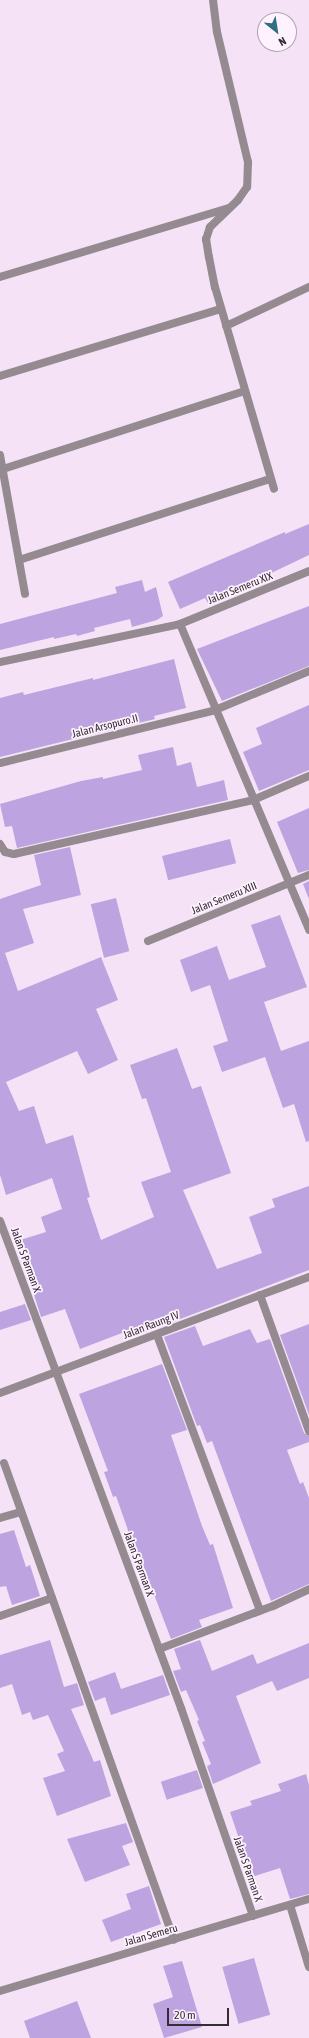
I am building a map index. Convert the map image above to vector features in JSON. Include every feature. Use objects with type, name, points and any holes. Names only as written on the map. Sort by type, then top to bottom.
[{"type":"street","points":[[213,0],[217,32],[248,162],[247,187],[210,227],[206,239],[214,287],[274,489]]},
{"type":"street","points":[[0,277],[229,208]]},
{"type":"street","points":[[226,326],[309,287]]},
{"type":"street","points":[[0,376],[221,309]]},
{"type":"street","points":[[3,469],[245,391]]},
{"type":"street","points":[[0,455],[26,594]]},
{"type":"street","points":[[19,560],[270,479]]},
{"type":"street","name":"Jalan Semeru XIX","points":[[0,662],[180,624],[309,571]]},
{"type":"street","points":[[180,624],[309,930]]},
{"type":"street","name":"Jalan Arsopuro.II","points":[[0,763],[215,710],[309,671]]},
{"type":"street","points":[[0,844],[5,852],[14,854],[253,800],[309,776]]},
{"type":"street","name":"Jalan Semeru XIII","points":[[148,941],[309,876]]},
{"type":"street","name":"Jalan S Parman X","points":[[0,1221],[159,1649],[253,1916]]},
{"type":"street","name":"Jalan Raung IV","points":[[0,1393],[57,1373],[309,1277]]},
{"type":"street","points":[[260,1295],[309,1431]]},
{"type":"street","points":[[157,1335],[260,1610]]},
{"type":"street","points":[[4,1463],[174,1940]]},
{"type":"street","points":[[0,1518],[22,1512]]},
{"type":"street","points":[[159,1649],[260,1610],[309,1589]]},
{"type":"street","points":[[0,1616],[52,1598]]},
{"type":"street","name":"Jalan Semeru","points":[[0,1991],[309,1899]]},
{"type":"street","points":[[290,1905],[309,1967]]},
{"type":"building","points":[[309,524],[309,555],[208,603],[205,598],[180,609],[168,582],[285,532],[285,534]]},
{"type":"building","points":[[142,580],[145,592],[156,587],[163,616],[157,620],[132,627],[130,619],[94,628],[95,631],[77,636],[76,634],[54,639],[54,637],[0,650],[0,624],[117,593],[115,587]]},
{"type":"building","points":[[309,606],[309,666],[222,701],[197,649]]},
{"type":"building","points":[[174,659],[186,708],[154,716],[155,719],[0,757],[0,698],[23,692],[24,695],[93,678],[93,680]]},
{"type":"building","points":[[309,705],[309,770],[259,791],[243,752],[262,744],[256,728]]},
{"type":"building","points":[[173,747],[177,766],[191,762],[197,787],[224,780],[228,800],[17,848],[12,826],[5,827],[0,804],[81,781],[103,777],[103,779],[142,770],[138,755]]},
{"type":"building","points":[[309,808],[309,870],[298,873],[277,822]]},
{"type":"building","points":[[230,839],[236,863],[168,880],[162,856]]},
{"type":"building","points":[[70,847],[81,895],[23,909],[34,943],[5,953],[18,991],[101,957],[118,1000],[96,1009],[118,1060],[88,1074],[77,1051],[6,1082],[19,1111],[34,1106],[46,1144],[73,1135],[90,1197],[87,1198],[101,1240],[154,1217],[141,1182],[171,1172],[146,1098],[142,1099],[130,1065],[177,1048],[192,1089],[201,1086],[231,1173],[183,1190],[217,1269],[262,1253],[249,1217],[275,1207],[272,1199],[309,1186],[309,1270],[138,1335],[135,1328],[80,1349],[65,1309],[41,1317],[17,1241],[46,1232],[41,1217],[62,1209],[52,1178],[6,1195],[0,1175],[0,899],[41,885],[34,855]]},
{"type":"building","points":[[309,881],[309,899],[303,884]]},
{"type":"building","points":[[116,898],[129,951],[104,958],[91,904]]},
{"type":"building","points":[[280,915],[307,987],[264,1002],[281,1051],[309,1041],[309,1141],[306,1142],[294,1104],[283,1108],[265,1057],[222,1072],[213,1046],[228,1041],[210,985],[191,992],[180,960],[217,946],[229,980],[266,967],[251,925]]},
{"type":"building","points":[[25,1304],[31,1320],[0,1330],[0,1312]]},
{"type":"building","points":[[309,1324],[309,1415],[280,1335]]},
{"type":"building","points":[[195,1326],[203,1346],[250,1329],[257,1343],[270,1339],[304,1433],[309,1436],[309,1442],[287,1450],[300,1484],[303,1482],[309,1498],[309,1584],[271,1601],[212,1441],[207,1443],[200,1425],[197,1426],[164,1337]]},
{"type":"building","points":[[162,1364],[187,1430],[171,1435],[202,1526],[210,1545],[213,1544],[233,1608],[199,1620],[202,1627],[171,1639],[147,1576],[137,1556],[116,1496],[113,1497],[104,1472],[108,1471],[79,1394]]},
{"type":"building","points":[[14,1530],[26,1567],[30,1565],[40,1596],[12,1605],[6,1586],[0,1587],[0,1534]]},
{"type":"building","points":[[50,1640],[64,1687],[77,1683],[84,1705],[71,1709],[94,1762],[100,1760],[111,1796],[57,1816],[43,1778],[65,1771],[57,1754],[64,1751],[48,1715],[33,1720],[30,1712],[22,1715],[12,1684],[0,1688],[0,1655]]},
{"type":"building","points":[[200,1640],[212,1671],[253,1654],[257,1664],[309,1643],[309,1678],[277,1691],[272,1681],[236,1696],[261,1763],[213,1784],[207,1766],[211,1764],[202,1742],[205,1741],[197,1721],[199,1720],[186,1690],[181,1692],[173,1671],[181,1669],[174,1649]]},
{"type":"building","points":[[115,1672],[121,1689],[163,1675],[170,1695],[111,1715],[105,1697],[95,1701],[88,1682]]},
{"type":"building","points":[[197,1770],[203,1788],[167,1800],[161,1782]]},
{"type":"building","points":[[306,1774],[309,1785],[309,1894],[290,1899],[280,1868],[252,1877],[230,1812],[252,1805],[250,1801],[281,1791],[278,1784]]},
{"type":"building","points":[[126,1823],[133,1842],[122,1846],[130,1865],[85,1882],[67,1839]]},
{"type":"building","points":[[149,1886],[161,1924],[111,1942],[102,1920],[131,1909],[126,1894]]},
{"type":"building","points":[[254,1958],[270,2015],[239,2024],[222,1967]]},
{"type":"building","points":[[182,1961],[202,2027],[164,2038],[153,2004],[173,1997],[163,1966]]},
{"type":"building","points":[[77,2001],[91,2038],[30,2038],[24,2021]]}]
